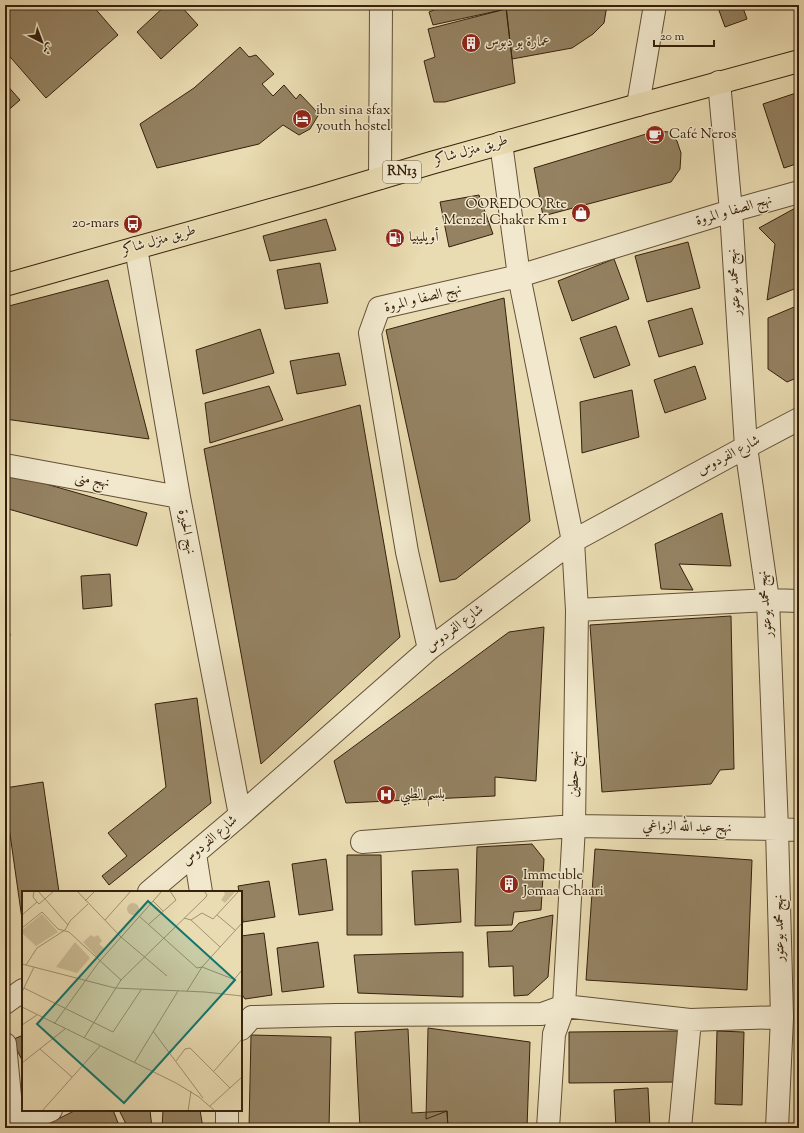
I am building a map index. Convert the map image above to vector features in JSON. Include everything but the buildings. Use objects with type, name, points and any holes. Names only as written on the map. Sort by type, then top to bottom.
[{"type":"main road","name":"طريق منزل شاكر","points":[[5,285],[318,197],[638,104],[799,61]]},
{"type":"street","points":[[380,178],[381,5]]},
{"type":"street","points":[[638,104],[655,5]]},
{"type":"street","name":"نهج محمد بوعتور","points":[[719,82],[731,211],[746,446],[768,600],[777,829],[782,1017],[777,1128]]},
{"type":"street","name":"نهج حطين","points":[[501,143],[519,276],[573,541],[577,610],[574,826],[564,1006],[554,1034],[548,1128]]},
{"type":"street","name":"نهج الصفا و المروة","points":[[429,649],[407,552],[370,333],[379,308],[519,276],[731,211],[799,192]]},
{"type":"street","name":"نهج الحيرة","points":[[136,248],[180,497],[240,815]]},
{"type":"street","name":"شارع الفردوس","points":[[151,891],[429,649],[573,541],[746,446],[799,419]]},
{"type":"street","name":"نهج منى","points":[[5,465],[180,497]]},
{"type":"street","points":[[577,610],[768,600],[799,601]]},
{"type":"street","name":"نهج عبد الله الزواغي","points":[[362,842],[574,826],[799,830]]},
{"type":"street","points":[[195,854],[201,891]]},
{"type":"street","points":[[5,1003],[22,991]]},
{"type":"street","points":[[242,1028],[252,1017],[336,1014],[542,1014],[564,1006],[690,1020],[782,1017]]},
{"type":"street","points":[[680,1128],[690,1020]]},
{"type":"street","points":[[5,1044],[13,1127],[48,1111]]},
{"type":"street","points":[[226,1111],[227,1128]]},
{"type":"place","name":"عمارة بو دبوس","points":[[471,43]]},
{"type":"place","name":"ibn sina sfax youth hostel","points":[[302,119]]},
{"type":"place","name":"Café Neros","points":[[655,135]]},
{"type":"place","name":"OOREDOO Rte Menzel Chaker Km 1","points":[[581,213]]},
{"type":"place","name":"20-mars","points":[[133,224]]},
{"type":"place","name":"أويليبيا","points":[[395,238]]},
{"type":"place","name":"بلسم الطبي","points":[[386,795]]},
{"type":"place","name":"Immeuble Jomaa Chaari","points":[[509,884]]}]
